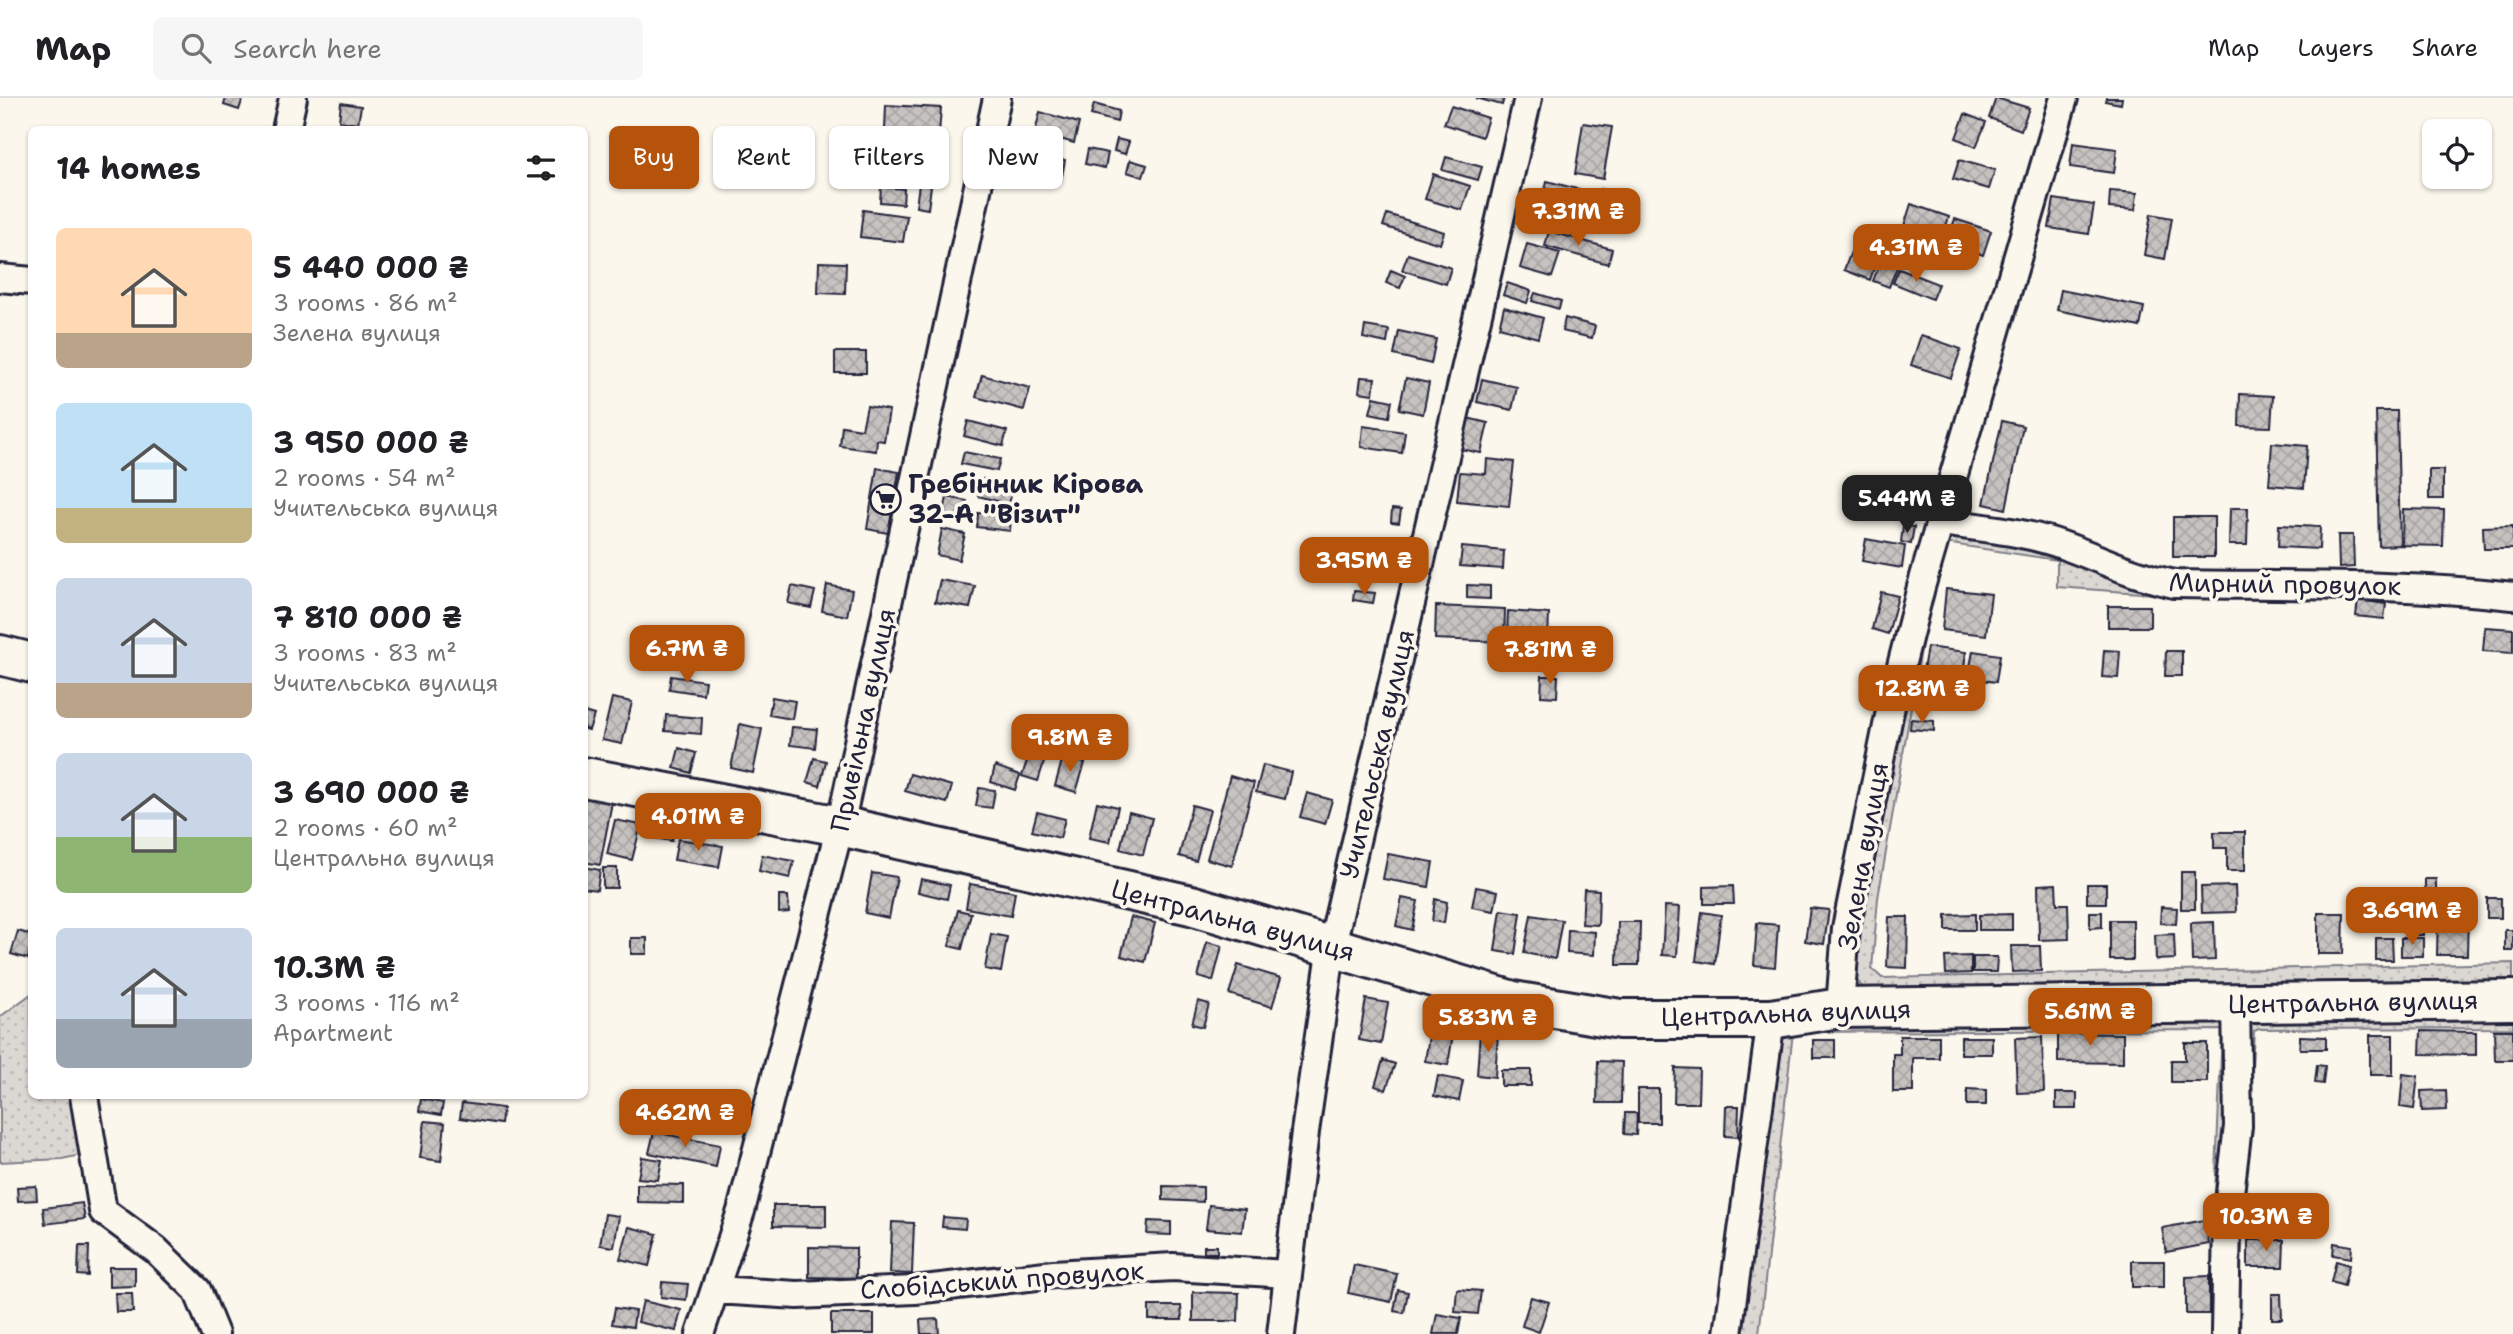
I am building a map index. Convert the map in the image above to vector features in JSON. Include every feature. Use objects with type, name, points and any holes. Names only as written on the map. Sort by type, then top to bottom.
[{"type":"street","points":[[287,126],[293,98]]},
{"type":"street","name":"Привільна вулиця","points":[[700,1334],[741,1211],[840,826],[997,98]]},
{"type":"street","name":"Учительська вулиця","points":[[1281,1334],[1305,1132],[1332,945],[1528,98]]},
{"type":"street","name":"Зелена вулиця","points":[[1840,1008],[1846,928],[1891,706],[1921,587],[2064,98]]},
{"type":"street","points":[[0,278],[28,281]]},
{"type":"street","name":"Мирний провулок","points":[[1940,522],[2025,534],[2062,545],[2141,577],[2174,584],[2381,585],[2513,596]]},
{"type":"street","points":[[0,655],[28,662]]},
{"type":"street","name":"Центральна вулиця","points":[[588,778],[840,826],[1191,905],[1513,1001],[1620,1019],[1771,1019],[1840,1008],[2513,1000]]},
{"type":"street","points":[[2225,1334],[2227,1219],[2238,1126],[2236,1003]]},
{"type":"street","points":[[1728,1334],[1771,1019]]},
{"type":"street","points":[[84,1099],[103,1211],[156,1250],[197,1290],[215,1334]]},
{"type":"street","name":"Слобідський провулок","points":[[716,1290],[797,1295],[902,1290],[1054,1274],[1173,1268],[1288,1274]]},
{"type":"shaded area","points":[[1957,531],[2034,544],[2110,578],[2155,594],[2057,587],[2057,560],[1945,543],[1930,598],[1878,898],[1872,969],[1882,978],[2513,963],[2513,990],[1865,991],[1854,976],[1853,952],[1909,677],[1943,538]]},
{"type":"shaded area","points":[[28,996],[28,1099],[96,1099],[104,1150],[62,1159],[0,1162],[0,1017]]},
{"type":"shaded area","points":[[2513,1007],[2513,1028],[2254,1031],[2239,1334],[2230,1334],[2244,1021]]},
{"type":"shaded area","points":[[2232,1012],[2214,1334],[2212,1269],[2222,1030],[1793,1032],[1759,1334],[1733,1334],[1780,1026]]},
{"type":"building","points":[[226,98],[243,98],[239,110],[224,105]]},
{"type":"building","points":[[1476,98],[1504,98],[1502,105]]},
{"type":"building","points":[[1996,98],[2029,108],[2021,130],[1989,118]]},
{"type":"building","points":[[2106,98],[2122,98],[2121,104],[2105,101]]},
{"type":"building","points":[[341,103],[361,106],[358,124],[339,121]]},
{"type":"building","points":[[1094,104],[1119,111],[1117,122],[1091,115]]},
{"type":"building","points":[[886,105],[941,108],[940,126],[885,126]]},
{"type":"building","points":[[1451,106],[1488,118],[1482,137],[1444,124]]},
{"type":"building","points":[[1040,112],[1079,123],[1074,143],[1063,140],[1063,126],[1036,126]]},
{"type":"building","points":[[1965,114],[1986,122],[1976,147],[1956,138]]},
{"type":"building","points":[[1583,123],[1612,127],[1603,179],[1575,174]]},
{"type":"building","points":[[1117,139],[1129,142],[1125,154],[1114,151]]},
{"type":"building","points":[[2073,143],[2117,149],[2114,173],[2070,167]]},
{"type":"building","points":[[1088,149],[1108,153],[1105,168],[1085,164]]},
{"type":"building","points":[[1446,157],[1482,167],[1478,180],[1442,170]]},
{"type":"building","points":[[1130,160],[1147,165],[1143,177],[1127,172]]},
{"type":"building","points":[[1959,160],[1995,170],[1989,189],[1953,179]]},
{"type":"building","points":[[1433,174],[1470,186],[1462,210],[1425,199]]},
{"type":"building","points":[[1547,181],[1588,192],[1583,213],[1542,203]]},
{"type":"building","points":[[881,189],[904,189],[903,204],[880,202]]},
{"type":"building","points":[[918,189],[931,189],[928,209],[916,207]]},
{"type":"building","points":[[1600,189],[1627,197],[1624,207],[1597,199]]},
{"type":"building","points":[[2110,191],[2137,193],[2135,210],[2109,208]]},
{"type":"building","points":[[2054,199],[2094,205],[2089,234],[2049,228]]},
{"type":"building","points":[[1911,204],[1949,217],[1942,238],[1904,226]]},
{"type":"building","points":[[863,210],[907,216],[903,242],[860,237]]},
{"type":"building","points":[[1387,214],[1444,232],[1440,244],[1383,226]]},
{"type":"building","points":[[2151,214],[2172,218],[2165,259],[2144,255]]},
{"type":"building","points":[[1955,219],[1991,231],[1983,255],[1947,242]]},
{"type":"building","points":[[1549,231],[1612,249],[1608,264],[1545,246]]},
{"type":"building","points":[[1527,244],[1560,253],[1552,277],[1520,268]]},
{"type":"building","points":[[1853,247],[1878,256],[1870,280],[1844,270]]},
{"type":"building","points":[[1408,254],[1451,268],[1446,284],[1402,270]]},
{"type":"building","points":[[1882,258],[1898,265],[1889,287],[1873,281]]},
{"type":"building","points":[[819,262],[846,263],[845,294],[818,293]]},
{"type":"building","points":[[1899,269],[1938,284],[1932,299],[1893,283]]},
{"type":"building","points":[[1391,270],[1405,276],[1400,288],[1386,283]]},
{"type":"building","points":[[1507,283],[1531,291],[1527,303],[1503,295]]},
{"type":"building","points":[[2061,290],[2144,307],[2140,327],[2057,310]]},
{"type":"building","points":[[1535,293],[1561,301],[1559,309],[1532,301]]},
{"type":"building","points":[[1504,307],[1543,318],[1538,338],[1499,327]]},
{"type":"building","points":[[1565,318],[1595,326],[1592,338],[1562,331]]},
{"type":"building","points":[[1365,326],[1389,330],[1387,343],[1363,338]]},
{"type":"building","points":[[1399,331],[1436,339],[1431,364],[1394,355]]},
{"type":"building","points":[[1921,335],[1961,349],[1951,378],[1911,365]]},
{"type":"building","points":[[835,352],[866,352],[866,373],[835,373]]},
{"type":"building","points":[[982,375],[1030,388],[1024,410],[976,397]]},
{"type":"building","points":[[1361,377],[1375,378],[1373,394],[1359,392]]},
{"type":"building","points":[[1406,378],[1429,383],[1423,414],[1399,409]]},
{"type":"building","points":[[1482,379],[1517,387],[1512,410],[1477,402]]},
{"type":"building","points":[[2240,394],[2273,396],[2271,427],[2239,426]]},
{"type":"building","points":[[1374,397],[1392,401],[1389,417],[1370,413]]},
{"type":"building","points":[[867,406],[889,410],[884,441],[877,440],[876,451],[840,446],[842,426],[862,429]]},
{"type":"building","points":[[2376,411],[2397,411],[2400,545],[2379,546]]},
{"type":"building","points":[[1467,418],[1488,423],[1481,453],[1460,449]]},
{"type":"building","points":[[968,421],[1007,431],[1003,446],[964,436]]},
{"type":"building","points":[[2002,421],[2023,426],[2006,509],[1984,504]]},
{"type":"building","points":[[1363,426],[1405,432],[1402,453],[1361,447]]},
{"type":"building","points":[[2272,443],[2307,446],[2304,488],[2269,485]]},
{"type":"building","points":[[964,452],[1000,459],[997,471],[961,464]]},
{"type":"building","points":[[1487,459],[1514,462],[1509,506],[1457,501],[1460,472],[1486,474]]},
{"type":"building","points":[[877,468],[899,472],[888,533],[867,529]]},
{"type":"building","points":[[2429,470],[2443,470],[2443,499],[2429,499]]},
{"type":"building","points":[[983,479],[1013,487],[1009,504],[978,496]]},
{"type":"building","points":[[947,497],[967,501],[963,522],[943,518]]},
{"type":"building","points":[[2230,508],[2248,508],[2247,545],[2229,545]]},
{"type":"building","points":[[1392,509],[1401,510],[1399,523],[1391,522]]},
{"type":"building","points":[[2403,509],[2444,510],[2443,546],[2402,545]]},
{"type":"building","points":[[978,513],[1011,517],[1010,531],[977,527]]},
{"type":"building","points":[[2173,517],[2214,517],[2214,557],[2173,557]]},
{"type":"building","points":[[2279,525],[2320,527],[2319,549],[2278,547]]},
{"type":"building","points":[[1903,526],[1914,527],[1911,544],[1901,542]]},
{"type":"building","points":[[2513,526],[2513,549],[2484,549],[2483,527]]},
{"type":"building","points":[[942,529],[965,534],[959,560],[937,555]]},
{"type":"building","points":[[2338,535],[2353,535],[2354,567],[2339,568]]},
{"type":"building","points":[[1866,539],[1905,546],[1902,568],[1862,561]]},
{"type":"building","points":[[1462,547],[1504,551],[1503,569],[1460,566]]},
{"type":"building","points":[[940,580],[975,586],[970,608],[935,602]]},
{"type":"building","points":[[827,585],[852,590],[847,616],[822,611]]},
{"type":"building","points":[[1467,585],[1490,586],[1490,599],[1467,598]]},
{"type":"building","points":[[792,586],[815,591],[811,608],[788,603]]},
{"type":"building","points":[[1946,589],[1991,594],[1986,635],[1942,630]]},
{"type":"building","points":[[1354,591],[1375,593],[1373,603],[1353,600]]},
{"type":"building","points":[[1881,592],[1898,596],[1888,634],[1872,629]]},
{"type":"building","points":[[2358,600],[2386,604],[2384,619],[2356,616]]},
{"type":"building","points":[[1436,606],[1505,609],[1504,642],[1435,639]]},
{"type":"building","points":[[2108,606],[2150,606],[2150,627],[2108,627]]},
{"type":"building","points":[[1508,611],[1549,614],[1548,639],[1507,635]]},
{"type":"building","points":[[2485,627],[2513,629],[2513,653],[2483,651]]},
{"type":"building","points":[[1927,647],[1966,652],[1963,675],[1923,670]]},
{"type":"building","points":[[2104,650],[2120,651],[2118,678],[2102,677]]},
{"type":"building","points":[[1973,651],[2000,655],[1996,682],[1968,678]]},
{"type":"building","points":[[2166,651],[2182,651],[2182,676],[2165,676]]},
{"type":"building","points":[[671,676],[705,681],[703,694],[669,689]]},
{"type":"building","points":[[1542,676],[1558,676],[1557,697],[1541,696]]},
{"type":"building","points":[[772,697],[795,701],[792,719],[769,715]]},
{"type":"building","points":[[612,698],[632,702],[622,744],[602,740]]},
{"type":"building","points":[[588,713],[594,715],[588,730]]},
{"type":"building","points":[[666,715],[702,718],[701,734],[665,731]]},
{"type":"building","points":[[1911,719],[1934,721],[1934,731],[1910,729]]},
{"type":"building","points":[[740,724],[762,729],[753,773],[731,768]]},
{"type":"building","points":[[792,727],[817,729],[815,748],[790,745]]},
{"type":"building","points":[[679,748],[696,753],[691,773],[674,768]]},
{"type":"building","points":[[1030,751],[1046,756],[1038,781],[1022,776]]},
{"type":"building","points":[[1063,757],[1085,763],[1076,792],[1055,786]]},
{"type":"building","points":[[814,758],[826,761],[820,786],[807,782]]},
{"type":"building","points":[[1263,765],[1291,772],[1285,799],[1256,792]]},
{"type":"building","points":[[995,766],[1020,775],[1015,790],[991,782]]},
{"type":"building","points":[[910,774],[952,786],[947,803],[905,791]]},
{"type":"building","points":[[1230,776],[1254,783],[1232,866],[1207,859]]},
{"type":"building","points":[[979,788],[995,790],[992,808],[976,806]]},
{"type":"building","points":[[1307,793],[1332,800],[1325,824],[1300,817]]},
{"type":"building","points":[[588,798],[612,802],[600,865],[588,863]]},
{"type":"building","points":[[1097,802],[1118,807],[1110,842],[1089,838]]},
{"type":"building","points":[[1192,805],[1210,810],[1196,861],[1179,856]]},
{"type":"building","points":[[1037,812],[1065,819],[1060,838],[1032,831]]},
{"type":"building","points":[[1129,812],[1152,818],[1143,855],[1120,849]]},
{"type":"building","points":[[615,820],[641,825],[632,860],[607,854]]},
{"type":"building","points":[[650,824],[674,828],[672,841],[648,837]]},
{"type":"building","points":[[2214,832],[2245,832],[2245,871],[2227,871],[2227,848],[2214,848]]},
{"type":"building","points":[[678,839],[723,846],[719,867],[674,860]]},
{"type":"building","points":[[1388,854],[1433,862],[1429,887],[1383,879]]},
{"type":"building","points":[[762,855],[794,861],[790,878],[759,871]]},
{"type":"building","points":[[588,868],[600,870],[597,890],[588,889]]},
{"type":"building","points":[[603,868],[617,868],[617,888],[603,888]]},
{"type":"building","points":[[2181,872],[2195,872],[2195,909],[2181,909]]},
{"type":"building","points":[[872,873],[897,877],[889,918],[865,913]]},
{"type":"building","points":[[921,879],[950,885],[947,899],[918,892]]},
{"type":"building","points":[[2425,879],[2436,879],[2436,910],[2425,910]]},
{"type":"building","points":[[970,884],[1015,892],[1011,916],[966,908]]},
{"type":"building","points":[[2056,884],[2057,904],[2068,904],[2069,939],[2039,940],[2038,885]]},
{"type":"building","points":[[2087,884],[2106,884],[2106,903],[2087,903]]},
{"type":"building","points":[[1733,886],[1734,904],[1704,904],[1704,887]]},
{"type":"building","points":[[2235,886],[2236,912],[2202,913],[2201,887]]},
{"type":"building","points":[[1476,887],[1498,891],[1494,911],[1472,907]]},
{"type":"building","points":[[1584,889],[1599,890],[1598,925],[1582,924]]},
{"type":"building","points":[[779,896],[788,896],[789,912],[779,913]]},
{"type":"building","points":[[1402,898],[1418,901],[1412,930],[1396,926]]},
{"type":"building","points":[[2487,898],[2501,898],[2501,918],[2487,918]]},
{"type":"building","points":[[1435,899],[1447,902],[1444,923],[1432,921]]},
{"type":"building","points":[[1665,906],[1680,907],[1677,956],[1662,955]]},
{"type":"building","points":[[2161,907],[2177,908],[2176,924],[2160,923]]},
{"type":"building","points":[[1810,908],[1829,910],[1824,944],[1805,941]]},
{"type":"building","points":[[958,910],[971,913],[962,949],[949,946]]},
{"type":"building","points":[[1501,910],[1521,913],[1515,954],[1495,951]]},
{"type":"building","points":[[2438,911],[2468,912],[2467,955],[2437,955]]},
{"type":"building","points":[[1702,912],[1721,915],[1715,964],[1696,961]]},
{"type":"building","points":[[2090,912],[2102,912],[2102,927],[2090,928]]},
{"type":"building","points":[[2408,912],[2423,912],[2423,935],[2408,935]]},
{"type":"building","points":[[2318,913],[2344,913],[2343,954],[2318,954]]},
{"type":"building","points":[[1975,914],[1975,930],[1946,930],[1946,915]]},
{"type":"building","points":[[2012,914],[2012,930],[1979,930],[1979,915]]},
{"type":"building","points":[[1531,915],[1562,920],[1555,959],[1524,953]]},
{"type":"building","points":[[1131,917],[1155,923],[1145,962],[1121,956]]},
{"type":"building","points":[[1889,917],[1908,917],[1907,968],[1887,967]]},
{"type":"building","points":[[2110,920],[2133,920],[2133,960],[2110,960]]},
{"type":"building","points":[[1618,922],[1640,922],[1639,965],[1617,965]]},
{"type":"building","points":[[2214,922],[2215,960],[2192,961],[2191,923]]},
{"type":"building","points":[[1757,923],[1778,925],[1775,967],[1754,965]]},
{"type":"building","points":[[1568,930],[1595,932],[1594,955],[1567,953]]},
{"type":"building","points":[[2505,930],[2513,930],[2513,951],[2505,951]]},
{"type":"building","points":[[18,931],[28,934],[28,959],[11,954]]},
{"type":"building","points":[[991,934],[1007,937],[1001,972],[985,969]]},
{"type":"building","points":[[2174,934],[2175,959],[2156,960],[2155,935]]},
{"type":"building","points":[[631,938],[647,938],[647,954],[631,954]]},
{"type":"building","points":[[2376,938],[2392,938],[2393,960],[2376,960]]},
{"type":"building","points":[[2401,938],[2423,938],[2423,956],[2401,956]]},
{"type":"building","points":[[1207,942],[1222,946],[1213,981],[1198,977]]},
{"type":"building","points":[[2011,946],[2040,946],[2041,971],[2012,972]]},
{"type":"building","points":[[1971,956],[1971,973],[1946,974],[1945,957]]},
{"type":"building","points":[[1973,957],[1997,957],[1996,972],[1973,972]]},
{"type":"building","points":[[1238,965],[1281,978],[1272,1007],[1229,994]]},
{"type":"building","points":[[1366,999],[1388,1003],[1381,1044],[1359,1040]]},
{"type":"building","points":[[1198,1001],[1209,1004],[1203,1027],[1192,1024]]},
{"type":"building","points":[[1432,1018],[1455,1022],[1448,1065],[1425,1061]]},
{"type":"building","points":[[2494,1030],[2513,1030],[2513,1060],[2495,1060]]},
{"type":"building","points":[[2421,1031],[2476,1032],[2476,1055],[2420,1054]]},
{"type":"building","points":[[1480,1032],[1498,1033],[1495,1077],[1477,1075]]},
{"type":"building","points":[[2058,1033],[2123,1034],[2123,1063],[2058,1062]]},
{"type":"building","points":[[2370,1035],[2393,1035],[2393,1075],[2370,1075]]},
{"type":"building","points":[[1900,1036],[1939,1036],[1939,1058],[1913,1058],[1913,1092],[1893,1092],[1893,1054],[1900,1054]]},
{"type":"building","points":[[2300,1036],[2326,1037],[2326,1049],[2300,1049]]},
{"type":"building","points":[[1961,1037],[1992,1037],[1992,1054],[1961,1054]]},
{"type":"building","points":[[2042,1037],[2044,1092],[2017,1093],[2015,1038]]},
{"type":"building","points":[[1813,1040],[1835,1040],[1835,1058],[1813,1058]]},
{"type":"building","points":[[2185,1043],[2207,1043],[2207,1082],[2171,1082],[2171,1060],[2185,1060]]},
{"type":"building","points":[[1383,1060],[1395,1064],[1386,1090],[1375,1086]]},
{"type":"building","points":[[1598,1061],[1622,1062],[1621,1103],[1597,1103]]},
{"type":"building","points":[[2317,1065],[2325,1066],[2323,1084],[2315,1083]]},
{"type":"building","points":[[1675,1068],[1699,1069],[1698,1103],[1674,1103]]},
{"type":"building","points":[[1501,1070],[1531,1070],[1531,1086],[1501,1086]]},
{"type":"building","points":[[2403,1074],[2418,1076],[2414,1109],[2400,1107]]},
{"type":"building","points":[[1438,1076],[1463,1081],[1459,1101],[1434,1096]]},
{"type":"building","points":[[1638,1089],[1659,1089],[1659,1123],[1638,1123]]},
{"type":"building","points":[[1967,1089],[1986,1090],[1986,1105],[1967,1105]]},
{"type":"building","points":[[2446,1090],[2447,1110],[2422,1111],[2421,1091]]},
{"type":"building","points":[[2056,1093],[2077,1093],[2077,1109],[2056,1109]]},
{"type":"building","points":[[421,1099],[443,1103],[441,1115],[419,1111]]},
{"type":"building","points":[[462,1103],[503,1108],[501,1124],[460,1118]]},
{"type":"building","points":[[1726,1106],[1739,1106],[1738,1137],[1725,1136]]},
{"type":"building","points":[[1625,1113],[1637,1113],[1636,1135],[1624,1134]]},
{"type":"building","points":[[425,1121],[445,1123],[441,1161],[420,1158]]},
{"type":"building","points":[[654,1132],[720,1145],[716,1167],[649,1153]]},
{"type":"building","points":[[642,1157],[662,1160],[658,1180],[638,1178]]},
{"type":"building","points":[[637,1184],[684,1185],[684,1203],[637,1202]]},
{"type":"building","points":[[36,1186],[37,1200],[18,1201],[17,1187]]},
{"type":"building","points":[[1163,1186],[1203,1187],[1203,1202],[1163,1200]]},
{"type":"building","points":[[82,1203],[85,1219],[45,1224],[43,1208]]},
{"type":"building","points":[[773,1205],[826,1205],[826,1227],[773,1226]]},
{"type":"building","points":[[1209,1205],[1245,1209],[1242,1232],[1206,1229]]},
{"type":"building","points":[[605,1214],[619,1216],[614,1247],[600,1245]]},
{"type":"building","points":[[943,1217],[966,1219],[965,1229],[942,1227]]},
{"type":"building","points":[[2205,1220],[2209,1244],[2166,1252],[2162,1228]]},
{"type":"building","points":[[1148,1221],[1171,1222],[1171,1235],[1147,1234]]},
{"type":"building","points":[[892,1222],[914,1223],[912,1274],[890,1273]]},
{"type":"building","points":[[629,1227],[657,1234],[649,1266],[620,1259]]},
{"type":"building","points":[[2248,1240],[2284,1240],[2283,1267],[2248,1267]]},
{"type":"building","points":[[2334,1243],[2352,1246],[2351,1258],[2333,1255]]},
{"type":"building","points":[[79,1246],[89,1246],[88,1276],[78,1275]]},
{"type":"building","points":[[1204,1246],[1217,1246],[1217,1253],[1204,1253]]},
{"type":"building","points":[[809,1247],[856,1248],[856,1278],[809,1277]]},
{"type":"building","points":[[2132,1261],[2164,1261],[2164,1287],[2132,1287]]},
{"type":"building","points":[[2336,1261],[2349,1265],[2344,1286],[2331,1282]]},
{"type":"building","points":[[1354,1265],[1397,1274],[1391,1302],[1348,1293]]},
{"type":"building","points":[[109,1267],[135,1267],[135,1286],[109,1287]]},
{"type":"building","points":[[2209,1276],[2209,1314],[2186,1314],[2186,1277]]},
{"type":"building","points":[[662,1282],[688,1284],[686,1300],[661,1297]]},
{"type":"building","points":[[1457,1289],[1481,1291],[1478,1314],[1455,1312]]},
{"type":"building","points":[[1398,1290],[1408,1292],[1404,1313],[1394,1311]]},
{"type":"building","points":[[1193,1292],[1239,1293],[1238,1321],[1193,1321]]},
{"type":"building","points":[[115,1293],[132,1293],[133,1312],[116,1312]]},
{"type":"building","points":[[2272,1294],[2281,1294],[2282,1319],[2272,1319]]},
{"type":"building","points":[[1531,1297],[1549,1302],[1539,1332],[1522,1326]]},
{"type":"building","points":[[643,1301],[681,1310],[676,1331],[638,1322]]},
{"type":"building","points":[[1149,1306],[1181,1306],[1182,1320],[1149,1320]]},
{"type":"building","points":[[615,1308],[635,1311],[633,1327],[612,1324]]},
{"type":"building","points":[[831,1314],[874,1314],[874,1334],[831,1334]]},
{"type":"building","points":[[1437,1314],[1461,1318],[1458,1334],[1433,1334]]},
{"type":"building","points":[[938,1319],[939,1334],[921,1334],[920,1320]]},
{"type":"place","name":"Гребінник Кірова 32-А \"Візит\"","points":[[885,499]]}]
